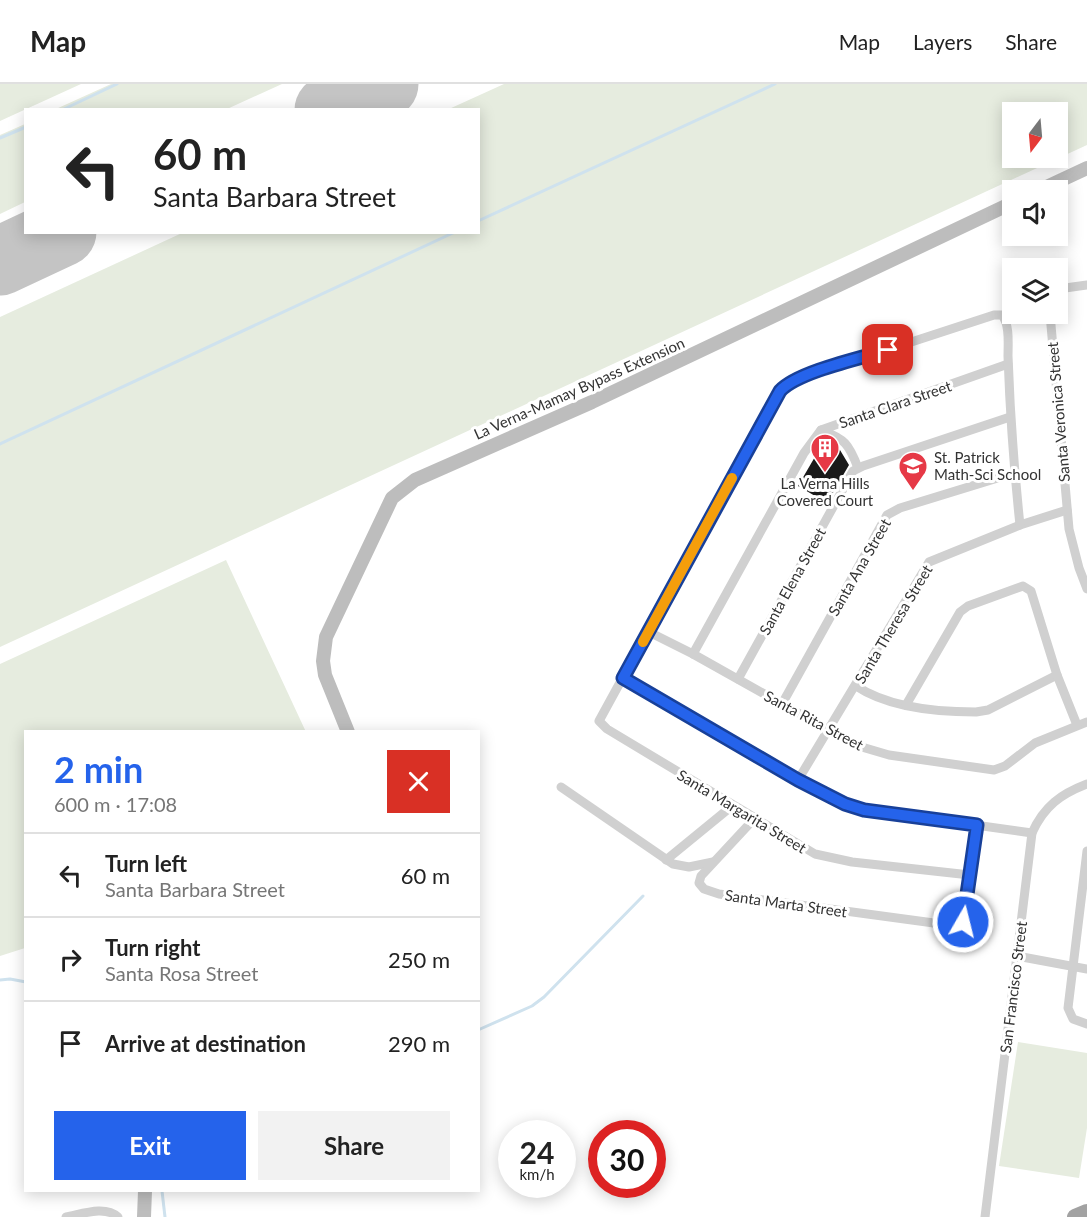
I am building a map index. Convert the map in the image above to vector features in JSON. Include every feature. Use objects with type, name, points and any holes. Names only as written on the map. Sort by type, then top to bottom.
[{"type":"highway","points":[[1075,1217],[1087,1212]]},
{"type":"main road","points":[[1061,180],[1087,168]]},
{"type":"main road","name":"La Verna-Mamay Bypass Extension","points":[[347,730],[325,675],[323,661],[327,637],[382,517],[398,491],[415,480],[602,397],[1002,208]]},
{"type":"main road","points":[[144,1217],[145,1192]]},
{"type":"street","points":[[1068,288],[1087,285]]},
{"type":"street","points":[[1020,525],[1014,473],[1005,320],[1002,315],[994,315],[802,377],[786,385],[768,411],[623,678],[798,780],[845,804],[864,810],[1032,833]]},
{"type":"street","name":"Santa Veronica Street","points":[[1051,324],[1067,510],[1087,589]]},
{"type":"street","name":"Santa Clara Street","points":[[693,654],[804,453],[821,430],[1008,364]]},
{"type":"street","points":[[821,430],[837,436],[848,445],[858,468],[1010,417]]},
{"type":"street","name":"Santa Elena Street","points":[[738,679],[849,476],[858,468]]},
{"type":"street","name":"Santa Ana Street","points":[[782,705],[888,515],[900,508],[1014,473]]},
{"type":"street","name":"Santa Theresa Street","points":[[798,780],[856,686],[920,574],[930,562],[1020,525],[1067,510]]},
{"type":"street","points":[[906,705],[960,612],[968,606],[1020,586],[1027,587],[1031,591],[1057,675],[1077,725]]},
{"type":"street","name":"Santa Rita Street","points":[[649,632],[863,748],[986,771],[1005,766],[1035,742],[1087,722]]},
{"type":"street","points":[[856,686],[878,698],[906,705],[967,712],[988,710],[1057,675]]},
{"type":"street","name":"Santa Margarita Street","points":[[623,678],[599,721],[602,726],[815,854],[852,862],[970,875]]},
{"type":"street","name":"San Francisco Street","points":[[985,1217],[1032,833],[1039,818],[1056,799],[1087,784]]},
{"type":"street","points":[[561,787],[666,860],[689,867],[713,862]]},
{"type":"street","points":[[666,860],[732,806]]},
{"type":"street","name":"Santa Marta Street","points":[[754,819],[701,876],[699,883],[704,889],[719,894],[956,926],[962,925],[970,875]]},
{"type":"street","points":[[970,875],[977,825]]},
{"type":"street","points":[[1087,850],[1068,1008],[1073,1019],[1087,1024]]},
{"type":"street","points":[[1017,956],[1087,969]]},
{"type":"street","points":[[66,1217],[104,1211],[111,1212],[118,1217]]},
{"type":"shaded area","points":[[0,84],[81,84],[24,108],[0,121]]},
{"type":"shaded area","points":[[111,84],[282,84],[229,108],[58,108]]},
{"type":"shaded area","points":[[504,84],[1087,84],[1087,145],[1068,154],[1068,102],[1002,102],[1002,168],[1037,168],[1011,180],[1002,180],[1002,184],[0,647],[0,317],[180,234],[480,234],[480,108],[451,108]]},
{"type":"shaded area","points":[[24,124],[24,202],[0,214],[0,135]]},
{"type":"shaded area","points":[[226,560],[305,730],[24,730],[24,948],[0,956],[0,664]]},
{"type":"shaded area","points":[[1018,1042],[1087,1053],[1087,1128],[1079,1178],[999,1166]]},
{"type":"building","name":"La Verna Hills Covered Court","points":[[823,443],[832,447],[834,443],[837,445],[849,465],[827,503],[798,486]]},
{"type":"waterway","points":[[66,108],[117,84]]},
{"type":"waterway","points":[[480,220],[775,84]]},
{"type":"waterway","points":[[0,138],[24,128]]},
{"type":"waterway","points":[[0,444],[451,234]]},
{"type":"waterway","points":[[480,1029],[532,1006],[544,997],[643,896]]},
{"type":"waterway","points":[[0,980],[24,982]]},
{"type":"waterway","points":[[162,1192],[165,1217]]},
{"type":"runway","points":[[333,108],[384,84]]},
{"type":"runway","points":[[0,261],[58,234]]},
{"type":"slow traffic","points":[[643,642],[732,478]]},
{"type":"place","name":"La Verna Hills Covered Court","points":[[825,474]]},
{"type":"place","name":"St. Patrick Math-Sci School","points":[[913,492]]},
{"type":"route","points":[[888,350],[802,377],[792,381],[780,391],[623,678],[798,780],[854,808],[977,825],[963,922]]}]
